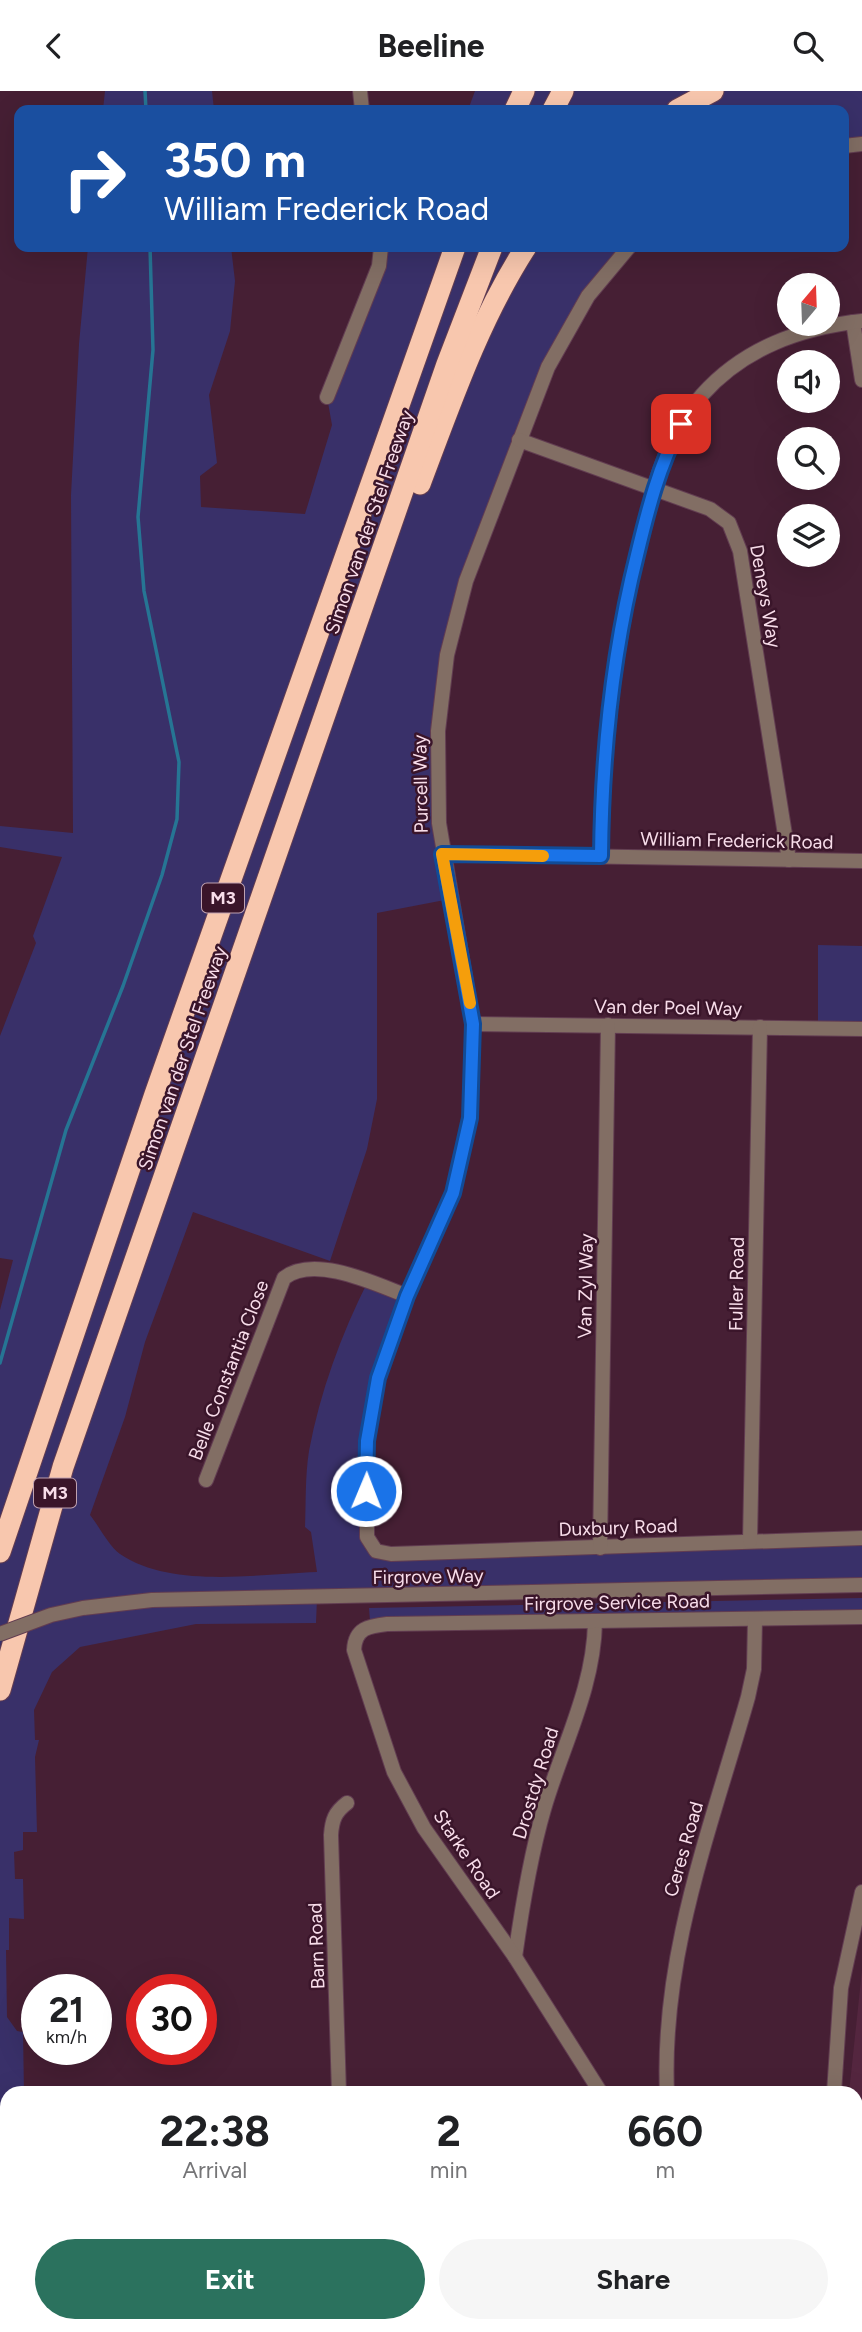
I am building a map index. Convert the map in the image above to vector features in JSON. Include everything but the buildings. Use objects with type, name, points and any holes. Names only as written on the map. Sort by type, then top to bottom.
[{"type":"highway","points":[[686,105],[713,91]]},
{"type":"highway","name":"Simon van der Stel Freeway","points":[[0,1552],[155,1094],[453,252]]},
{"type":"highway","name":"Simon van der Stel Freeway","points":[[0,1690],[63,1468],[447,364],[490,252]]},
{"type":"highway","points":[[345,662],[372,610],[477,334],[493,300],[523,252]]},
{"type":"street","points":[[327,397],[379,266],[380,252]]},
{"type":"street","name":"Purcell Way","points":[[376,1551],[367,1537],[367,1441],[378,1378],[407,1296],[439,1227],[460,1171],[470,1118],[473,1024],[442,854],[437,767],[440,697],[447,655],[466,581],[548,367],[573,321],[600,280],[625,252]]},
{"type":"street","points":[[601,856],[604,750],[612,675],[653,489],[681,424],[716,381],[753,353],[798,332],[857,321],[862,380]]},
{"type":"street","name":"Deneys Way","points":[[519,440],[710,509],[721,515],[734,531],[789,860]]},
{"type":"street","name":"William Frederick Road","points":[[442,854],[862,861]]},
{"type":"street","name":"Van der Poel Way","points":[[473,1024],[862,1029]]},
{"type":"street","name":"Van Zyl Way","points":[[600,1548],[608,1025]]},
{"type":"street","name":"Fuller Road","points":[[750,1541],[760,1027]]},
{"type":"street","name":"Belle Constantia Close","points":[[206,1480],[284,1278],[298,1270],[322,1270],[368,1281],[407,1296]]},
{"type":"street","name":"Duxbury Road","points":[[376,1551],[391,1555],[862,1538]]},
{"type":"street","name":"Firgrove Way","points":[[0,1634],[51,1615],[83,1608],[152,1600],[862,1585]]},
{"type":"street","name":"Firgrove Service Road","points":[[373,1625],[862,1617]]},
{"type":"street","name":"Ceres Road","points":[[667,2086],[668,2017],[674,1965],[689,1897],[748,1697],[754,1669],[755,1619]]},
{"type":"street","name":"Drostdy Road","points":[[515,1957],[526,1886],[544,1810],[587,1682],[594,1650],[595,1622]]},
{"type":"street","name":"Starke Road","points":[[373,1625],[360,1630],[354,1650],[394,1772],[424,1828],[515,1957],[597,2086]]},
{"type":"street","name":"Barn Road","points":[[339,2086],[331,1821],[347,1803]]},
{"type":"street","points":[[834,2086],[841,1988],[862,1892]]},
{"type":"shaded area","points":[[105,91],[212,91],[213,105],[104,105]]},
{"type":"shaded area","points":[[475,91],[862,91],[862,144],[849,145],[849,105],[470,105]]},
{"type":"shaded area","points":[[88,252],[232,252],[235,281],[230,331],[209,395],[217,463],[200,476],[201,507],[305,514],[332,425],[327,397],[379,252],[625,252],[573,321],[466,581],[440,697],[450,899],[377,913],[377,1099],[367,1149],[330,1261],[193,1212],[145,1342],[125,1417],[90,1515],[120,1554],[141,1565],[164,1572],[216,1577],[317,1572],[311,1532],[305,1527],[309,1451],[332,1364],[368,1281],[407,1296],[386,1350],[365,1470],[376,1551],[862,1538],[862,1585],[317,1598],[316,1623],[196,1624],[80,1647],[52,1672],[34,1710],[35,1740],[39,1740],[35,1757],[37,1832],[23,1832],[23,1850],[14,1852],[15,1879],[23,1879],[24,1919],[9,1918],[9,1950],[6,1950],[7,2017],[17,2031],[21,2032],[24,2086],[0,2086],[0,1310],[13,1260],[0,1258],[0,1036],[36,943],[33,936],[62,857],[0,847],[0,826],[73,833],[71,495],[79,344]]},
{"type":"shaded area","points":[[818,945],[862,946],[862,1023],[818,1022]]},
{"type":"shaded area","points":[[862,1598],[862,1611],[370,1621],[369,1608]]},
{"type":"shaded area","points":[[862,1970],[862,2086],[850,2086]]},
{"type":"waterway","points":[[145,91],[146,105]]},
{"type":"waterway","points":[[0,1363],[66,1130],[123,986],[162,875],[177,819],[179,762],[144,591],[138,517],[153,350],[150,252]]},
{"type":"slow traffic","points":[[470,1003],[442,854],[543,856]]},
{"type":"route","points":[[366,1491],[367,1441],[378,1378],[407,1296],[453,1193],[470,1118],[473,1024],[442,854],[601,856],[604,750],[612,675],[631,576],[653,489],[660,467],[681,424]]}]
